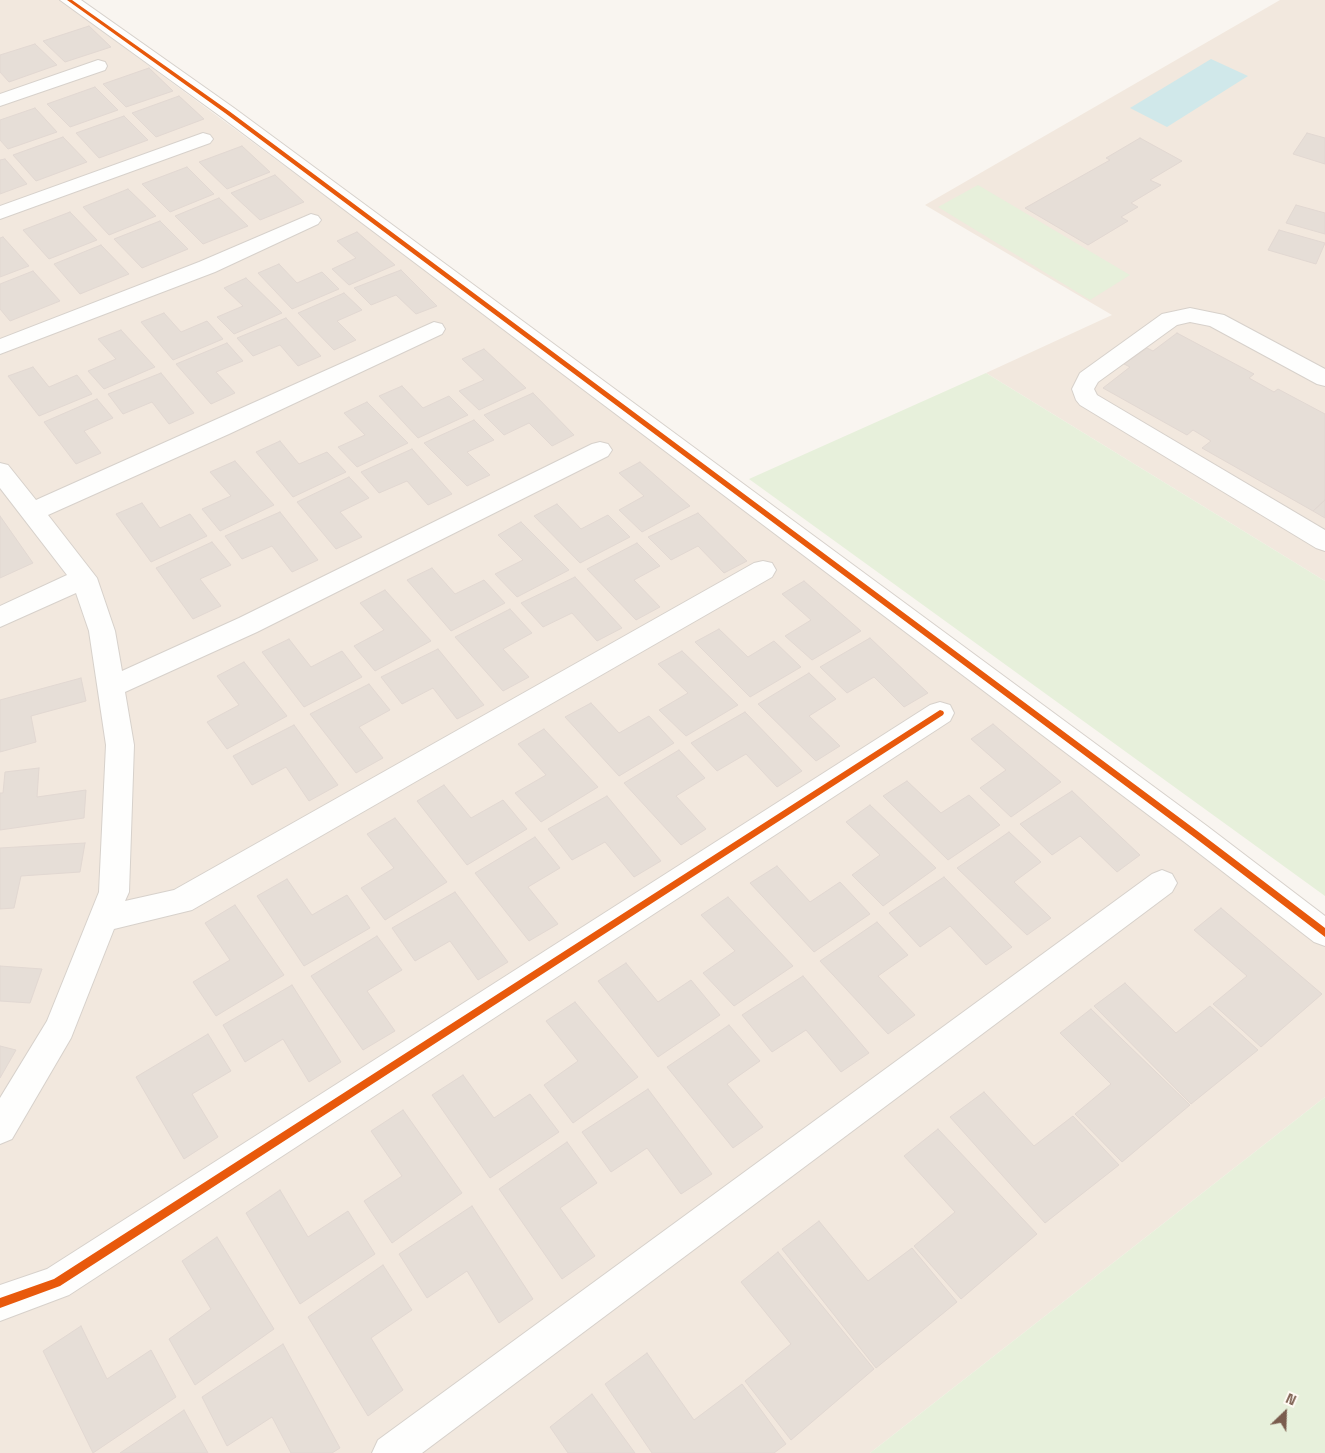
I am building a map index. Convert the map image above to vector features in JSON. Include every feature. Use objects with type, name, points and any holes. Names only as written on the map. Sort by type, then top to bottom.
[{"type":"street","points":[[70,0],[227,112],[1165,811],[1325,933]]},
{"type":"street","points":[[0,100],[98,66]]},
{"type":"street","points":[[0,214],[203,139]]},
{"type":"street","points":[[0,347],[208,267],[312,220]]},
{"type":"street","points":[[1325,379],[1216,320],[1190,315],[1170,319],[1088,378],[1083,390],[1088,400],[1325,542]]},
{"type":"street","points":[[34,511],[221,428],[434,329]]},
{"type":"street","points":[[111,687],[248,625],[600,450]]},
{"type":"street","points":[[0,471],[34,511],[84,578],[102,631],[120,745],[114,892],[60,1028],[0,1128]]},
{"type":"street","points":[[103,920],[181,901],[763,570]]},
{"type":"street","points":[[0,617],[84,578]]},
{"type":"street","points":[[0,1303],[57,1283],[940,713]]},
{"type":"street","points":[[391,1453],[1162,883]]},
{"type":"shaded area","points":[[0,0],[60,0],[721,488],[1325,946],[1325,1097],[870,1453],[0,1453]]},
{"type":"shaded area","points":[[1280,0],[1325,0],[1325,581],[986,373],[1112,315],[925,205]]},
{"type":"green space","points":[[978,185],[1130,275],[1090,300],[938,207]]},
{"type":"green space","points":[[986,373],[1325,581],[1325,896],[749,479]]},
{"type":"green space","points":[[1325,1097],[1325,1453],[870,1453]]},
{"type":"water","points":[[1211,59],[1248,76],[1167,127],[1130,108]]},
{"type":"building","points":[[89,26],[111,47],[65,62],[43,41]]},
{"type":"building","points":[[35,44],[57,65],[9,82],[0,72],[0,55]]},
{"type":"building","points":[[149,68],[173,91],[126,107],[103,84]]},
{"type":"building","points":[[95,87],[118,110],[70,127],[47,104]]},
{"type":"building","points":[[179,96],[204,119],[156,137],[132,113]]},
{"type":"building","points":[[35,108],[57,132],[8,149],[0,140],[0,120]]},
{"type":"building","points":[[124,116],[148,140],[99,158],[76,133]]},
{"type":"building","points":[[1307,133],[1325,138],[1325,164],[1293,154]]},
{"type":"building","points":[[63,137],[87,162],[36,181],[13,155]]},
{"type":"building","points":[[1140,138],[1182,161],[1150,180],[1161,185],[1131,203],[1138,207],[1121,217],[1128,221],[1088,245],[1025,208],[1110,160],[1106,158]]},
{"type":"building","points":[[242,146],[270,172],[227,189],[199,162]]},
{"type":"building","points":[[5,159],[27,184],[0,194],[0,160]]},
{"type":"building","points":[[187,167],[214,194],[170,212],[142,184]]},
{"type":"building","points":[[275,175],[304,202],[260,220],[231,193]]},
{"type":"building","points":[[128,189],[156,216],[109,235],[83,207]]},
{"type":"building","points":[[219,198],[248,226],[203,244],[175,216]]},
{"type":"building","points":[[1296,205],[1325,213],[1325,234],[1286,223]]},
{"type":"building","points":[[70,212],[97,240],[49,259],[23,230]]},
{"type":"building","points":[[160,221],[188,249],[142,268],[114,239]]},
{"type":"building","points":[[1279,230],[1325,243],[1316,264],[1268,250]]},
{"type":"building","points":[[357,232],[395,265],[349,285],[332,269],[356,258],[337,241]]},
{"type":"building","points":[[3,237],[29,266],[0,277],[0,238]]},
{"type":"building","points":[[101,245],[129,274],[80,294],[54,264]]},
{"type":"building","points":[[279,264],[297,283],[322,272],[339,289],[292,309],[258,273]]},
{"type":"building","points":[[401,270],[437,306],[416,314],[396,295],[371,305],[354,288]]},
{"type":"building","points":[[33,271],[60,301],[10,321],[0,309],[0,284]]},
{"type":"building","points":[[246,278],[282,313],[234,334],[217,317],[243,306],[224,288]]},
{"type":"building","points":[[344,293],[362,310],[337,321],[356,340],[334,350],[298,313]]},
{"type":"building","points":[[164,313],[181,332],[207,321],[223,339],[173,360],[141,322]]},
{"type":"building","points":[[286,318],[321,356],[298,366],[280,345],[253,356],[237,338]]},
{"type":"building","points":[[121,330],[155,367],[104,389],[88,371],[116,359],[98,339]]},
{"type":"building","points":[[1177,333],[1254,374],[1249,378],[1274,392],[1278,389],[1325,414],[1325,500],[1313,511],[1202,448],[1211,441],[1193,430],[1187,435],[1103,388],[1130,367],[1124,364],[1147,348],[1153,351]]},
{"type":"building","points":[[227,343],[243,361],[216,372],[235,393],[211,404],[176,364]]},
{"type":"building","points":[[484,349],[526,388],[479,410],[459,391],[484,380],[462,359]]},
{"type":"building","points":[[33,367],[49,387],[77,375],[92,394],[39,416],[8,376]]},
{"type":"building","points":[[161,373],[194,413],[169,424],[152,402],[123,414],[108,394]]},
{"type":"building","points":[[402,386],[423,408],[449,396],[468,415],[418,438],[379,396]]},
{"type":"building","points":[[533,393],[574,435],[552,446],[529,423],[504,435],[484,415]]},
{"type":"building","points":[[97,399],[113,418],[84,431],[101,453],[76,464],[44,422]]},
{"type":"building","points":[[367,402],[408,443],[357,467],[338,447],[365,435],[344,413]]},
{"type":"building","points":[[474,420],[494,440],[467,452],[490,475],[467,486],[424,443]]},
{"type":"building","points":[[280,441],[299,464],[327,452],[346,472],[293,497],[256,452]]},
{"type":"building","points":[[412,449],[452,494],[428,505],[407,481],[379,493],[361,472]]},
{"type":"building","points":[[235,461],[274,505],[220,531],[202,509],[231,496],[210,472]]},
{"type":"building","points":[[640,462],[690,506],[642,532],[619,510],[644,496],[619,473]]},
{"type":"building","points":[[349,477],[369,498],[340,512],[362,537],[336,549],[297,502]]},
{"type":"building","points":[[1325,500],[1325,518],[1313,511]]},
{"type":"building","points":[[142,503],[160,528],[190,514],[207,536],[151,562],[116,514]]},
{"type":"building","points":[[557,504],[581,529],[608,515],[630,537],[580,563],[534,516]]},
{"type":"building","points":[[280,512],[318,560],[292,572],[272,546],[242,559],[225,536]]},
{"type":"building","points":[[698,513],[747,561],[724,573],[698,546],[671,560],[648,537]]},
{"type":"building","points":[[0,516],[33,563],[0,578]]},
{"type":"building","points":[[521,522],[569,570],[517,597],[495,574],[523,560],[498,535]]},
{"type":"building","points":[[212,542],[231,565],[200,579],[221,606],[193,619],[156,568]]},
{"type":"building","points":[[637,543],[660,566],[634,580],[660,607],[636,620],[587,569]]},
{"type":"building","points":[[432,568],[455,594],[484,580],[505,603],[451,631],[407,580]]},
{"type":"building","points":[[575,577],[622,628],[597,641],[572,613],[543,627],[521,603]]},
{"type":"building","points":[[804,581],[861,631],[812,660],[785,636],[811,620],[782,594]]},
{"type":"building","points":[[385,590],[431,641],[375,671],[354,646],[384,630],[360,603]]},
{"type":"building","points":[[510,609],[532,633],[503,649],[529,677],[503,691],[455,637]]},
{"type":"building","points":[[719,629],[748,657],[774,641],[801,667],[750,697],[695,642]]},
{"type":"building","points":[[870,638],[928,693],[904,707],[874,677],[847,693],[820,667]]},
{"type":"building","points":[[289,639],[311,667],[342,651],[362,677],[304,707],[262,652]]},
{"type":"building","points":[[438,649],[484,705],[457,719],[433,688],[402,704],[381,677]]},
{"type":"building","points":[[682,651],[738,705],[686,736],[659,710],[688,693],[658,664]]},
{"type":"building","points":[[244,662],[287,716],[227,749],[207,722],[239,705],[217,676]]},
{"type":"building","points":[[809,673],[836,699],[809,716],[840,746],[816,761],[758,704]]},
{"type":"building","points":[[81,678],[86,701],[31,716],[36,742],[0,752],[0,700]]},
{"type":"building","points":[[369,684],[390,710],[359,727],[383,758],[356,773],[310,714]]},
{"type":"building","points":[[591,703],[619,733],[649,716],[674,743],[619,776],[565,717]]},
{"type":"building","points":[[745,712],[802,771],[777,787],[746,754],[717,771],[691,743]]},
{"type":"building","points":[[993,724],[1061,782],[1011,817],[980,788],[1006,770],[971,739]]},
{"type":"building","points":[[294,725],[338,785],[309,801],[286,767],[252,785],[233,756]]},
{"type":"building","points":[[544,729],[598,787],[541,822],[515,793],[546,775],[518,744]]},
{"type":"building","points":[[679,750],[705,778],[676,796],[706,829],[681,845],[624,783]]},
{"type":"building","points":[[39,768],[37,797],[86,790],[84,818],[0,830],[0,793],[3,793],[5,772]]},
{"type":"building","points":[[907,781],[941,813],[969,795],[1000,825],[948,860],[883,796]]},
{"type":"building","points":[[444,785],[471,818],[503,800],[527,829],[467,865],[417,801]]},
{"type":"building","points":[[1072,791],[1140,855],[1117,872],[1080,836],[1052,855],[1020,824]]},
{"type":"building","points":[[607,796],[661,861],[634,877],[605,842],[572,860],[548,829]]},
{"type":"building","points":[[870,805],[936,868],[883,906],[852,875],[880,855],[846,822]]},
{"type":"building","points":[[395,818],[447,882],[385,920],[361,888],[394,868],[367,834]]},
{"type":"building","points":[[1009,832],[1041,862],[1014,882],[1051,918],[1027,935],[957,868]]},
{"type":"building","points":[[535,837],[560,868],[528,887],[558,924],[529,941],[475,873]]},
{"type":"building","points":[[85,843],[80,872],[21,876],[14,908],[0,909],[0,848]]},
{"type":"building","points":[[777,866],[810,902],[840,882],[870,914],[814,952],[750,883]]},
{"type":"building","points":[[944,877],[1012,947],[986,965],[950,926],[920,947],[889,913]]},
{"type":"building","points":[[287,879],[312,915],[347,895],[370,928],[304,966],[257,896]]},
{"type":"building","points":[[455,892],[508,962],[478,980],[450,941],[415,961],[392,928]]},
{"type":"building","points":[[728,897],[793,966],[734,1006],[703,973],[735,951],[701,915]]},
{"type":"building","points":[[235,905],[284,975],[216,1016],[193,982],[230,960],[205,923]]},
{"type":"building","points":[[1221,908],[1322,994],[1261,1047],[1213,1004],[1247,976],[1194,930]]},
{"type":"building","points":[[877,922],[908,955],[878,976],[915,1015],[888,1034],[820,961]]},
{"type":"building","points":[[377,936],[402,970],[367,991],[395,1031],[363,1050],[311,976]]},
{"type":"building","points":[[626,963],[658,1002],[691,980],[720,1015],[658,1057],[598,981]]},
{"type":"building","points":[[0,966],[42,969],[30,1003],[0,1001]]},
{"type":"building","points":[[803,976],[869,1053],[841,1072],[806,1030],[772,1052],[742,1015]]},
{"type":"building","points":[[1125,983],[1176,1033],[1210,1006],[1258,1050],[1191,1104],[1094,1006]]},
{"type":"building","points":[[292,985],[341,1062],[309,1082],[283,1039],[245,1062],[223,1025]]},
{"type":"building","points":[[575,1002],[638,1077],[573,1123],[544,1085],[578,1061],[546,1021]]},
{"type":"building","points":[[1091,1009],[1190,1105],[1122,1162],[1075,1114],[1111,1084],[1060,1033]]},
{"type":"building","points":[[729,1025],[760,1061],[727,1084],[763,1127],[733,1148],[667,1067]]},
{"type":"building","points":[[208,1034],[231,1071],[192,1094],[218,1137],[184,1159],[136,1077]]},
{"type":"building","points":[[0,1046],[16,1050],[0,1078]]},
{"type":"building","points":[[463,1075],[494,1118],[530,1094],[559,1132],[490,1178],[432,1095]]},
{"type":"building","points":[[648,1089],[712,1174],[681,1194],[647,1148],[611,1172],[582,1132]]},
{"type":"building","points":[[984,1092],[1034,1146],[1073,1116],[1119,1165],[1045,1223],[950,1117]]},
{"type":"building","points":[[403,1110],[462,1193],[392,1243],[364,1201],[402,1176],[371,1131]]},
{"type":"building","points":[[938,1129],[1037,1234],[961,1299],[914,1246],[955,1212],[904,1156]]},
{"type":"building","points":[[567,1142],[597,1183],[560,1208],[595,1256],[562,1279],[499,1189]]},
{"type":"building","points":[[280,1190],[308,1237],[348,1211],[375,1254],[300,1304],[246,1213]]},
{"type":"building","points":[[472,1206],[533,1299],[499,1323],[467,1271],[427,1298],[399,1254]]},
{"type":"building","points":[[819,1221],[868,1281],[912,1248],[957,1302],[876,1368],[782,1249]]},
{"type":"building","points":[[217,1237],[274,1329],[195,1385],[169,1339],[211,1309],[182,1261]]},
{"type":"building","points":[[778,1252],[874,1369],[791,1440],[745,1381],[791,1344],[741,1282]]},
{"type":"building","points":[[383,1265],[412,1310],[371,1338],[403,1390],[368,1416],[308,1317]]},
{"type":"building","points":[[81,1326],[107,1379],[151,1350],[176,1397],[93,1453],[43,1351]]},
{"type":"building","points":[[283,1344],[340,1448],[332,1453],[291,1453],[272,1417],[227,1446],[202,1397]]},
{"type":"building","points":[[647,1353],[694,1420],[742,1384],[786,1444],[774,1453],[652,1453],[605,1384]]},
{"type":"building","points":[[592,1394],[635,1453],[568,1453],[550,1427]]},
{"type":"building","points":[[184,1410],[208,1453],[120,1453]]},
{"type":"cycle path","points":[[69,0],[227,112],[1197,835],[1325,933]]},
{"type":"cycle path","points":[[0,1303],[57,1283],[940,713]]}]
